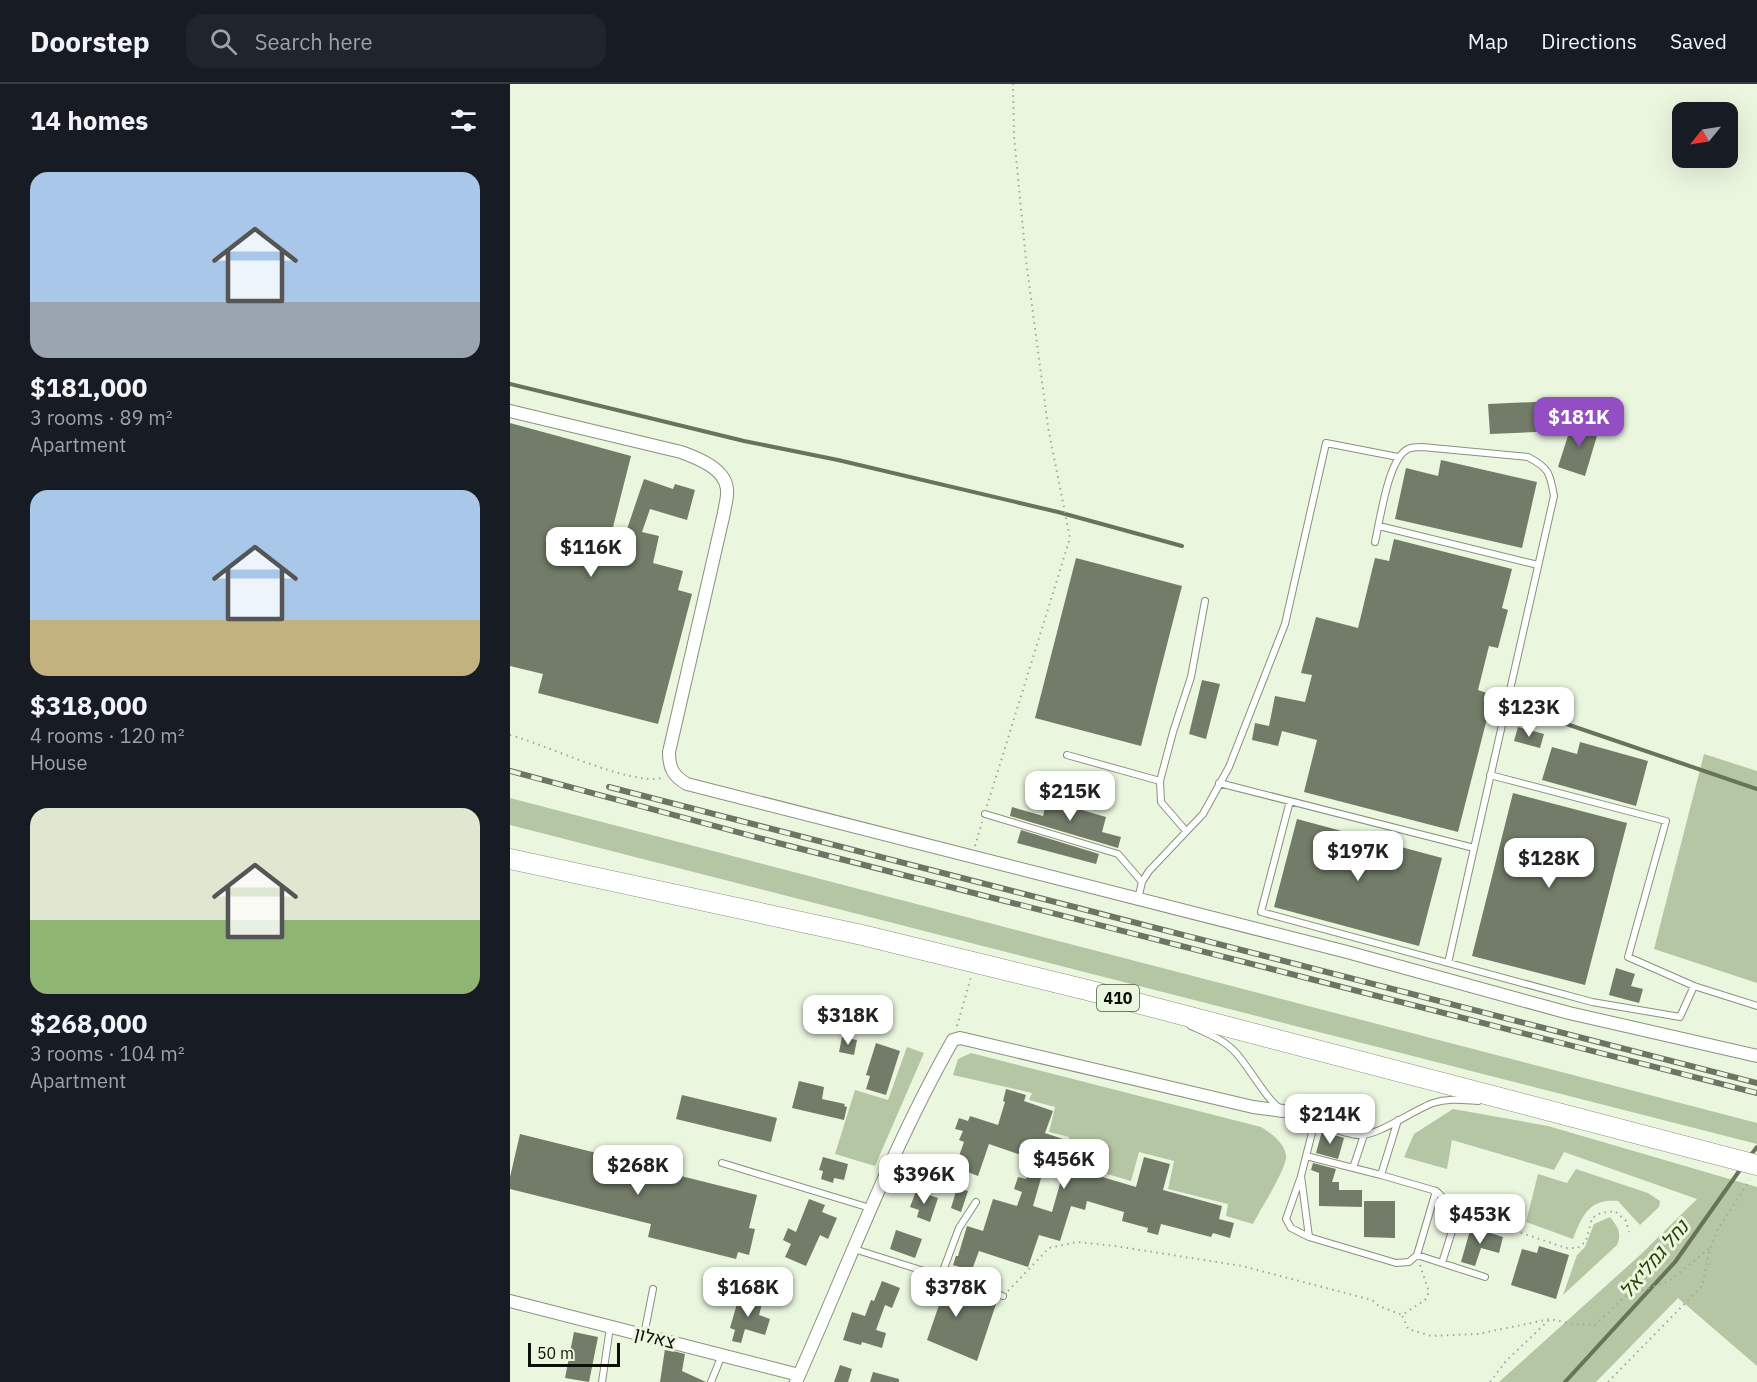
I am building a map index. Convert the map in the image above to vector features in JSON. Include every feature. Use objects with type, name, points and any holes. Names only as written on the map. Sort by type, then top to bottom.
[{"type":"main road","name":"410","points":[[510,859],[862,935],[1135,1003],[1723,1155],[1754,1172]]},
{"type":"street","points":[[510,411],[681,452],[696,457],[718,472],[724,481],[727,489],[724,513],[669,752],[670,767],[674,774],[687,783],[1347,952],[1569,1013],[1757,1056]]},
{"type":"street","points":[[798,1378],[871,1209],[934,1075],[953,1040],[960,1038],[1253,1107],[1283,1111]]},
{"type":"street","name":"צאלון","points":[[510,1301],[722,1355],[798,1378]]},
{"type":"lane","points":[[1138,899],[1142,882],[1149,871],[1203,814],[1229,766],[1285,624],[1326,442],[1398,458]]},
{"type":"lane","points":[[1375,542],[1389,480],[1398,458],[1408,449],[1422,447],[1528,457],[1543,465],[1551,476],[1554,496],[1448,963]]},
{"type":"lane","points":[[1379,526],[1538,565]]},
{"type":"lane","points":[[1186,831],[1161,802],[1160,781],[1191,677],[1205,601]]},
{"type":"lane","points":[[1066,755],[1160,781]]},
{"type":"lane","points":[[1490,775],[1666,821],[1628,957],[1694,986],[1757,1006]]},
{"type":"lane","points":[[1220,783],[1474,848]]},
{"type":"lane","points":[[1290,801],[1261,912],[1592,1002],[1680,1017],[1694,986]]},
{"type":"lane","points":[[984,814],[1118,854],[1142,882]]},
{"type":"lane","points":[[1135,1003],[1219,1038],[1237,1054],[1273,1102],[1283,1111],[1358,1136],[1372,1133],[1432,1103],[1456,1099],[1549,1110]]},
{"type":"lane","points":[[1381,1175],[1398,1120]]},
{"type":"lane","points":[[1315,1121],[1301,1176],[1286,1219],[1291,1228],[1310,1237],[1396,1263],[1409,1262],[1417,1255],[1436,1191]]},
{"type":"lane","points":[[1353,1168],[1364,1135]]},
{"type":"lane","points":[[1306,1156],[1436,1191],[1458,1212],[1442,1263]]},
{"type":"lane","points":[[722,1163],[871,1209]]},
{"type":"lane","points":[[1301,1176],[1310,1237]]},
{"type":"lane","points":[[941,1276],[959,1228],[976,1202]]},
{"type":"lane","points":[[854,1249],[1003,1296]]},
{"type":"lane","points":[[1417,1255],[1485,1277]]},
{"type":"lane","points":[[644,1335],[653,1289]]},
{"type":"lane","points":[[602,1382],[610,1326]]},
{"type":"lane","points":[[711,1382],[722,1355]]},
{"type":"path","points":[[971,857],[1070,538],[1048,427],[1026,260],[1014,136],[1013,84]]},
{"type":"path","points":[[510,735],[591,765],[640,777],[658,779],[674,774]]},
{"type":"path","points":[[953,1040],[975,963]]},
{"type":"path","points":[[1608,1382],[1702,1286],[1710,1248],[1719,1227],[1754,1172]]},
{"type":"path","points":[[1498,1225],[1566,1248],[1578,1248],[1586,1241],[1592,1218],[1615,1210],[1626,1221],[1629,1232]]},
{"type":"path","points":[[1003,1296],[1048,1248],[1077,1242],[1242,1266],[1372,1300],[1379,1306],[1402,1315],[1408,1329],[1431,1336],[1478,1334],[1550,1319],[1595,1325],[1624,1297],[1669,1281],[1710,1248]]},
{"type":"path","points":[[1402,1315],[1425,1300],[1429,1292],[1417,1255]]},
{"type":"path","points":[[1490,1382],[1506,1361],[1550,1319]]},
{"type":"green space","points":[[1704,754],[1757,771],[1757,983],[1654,949]]},
{"type":"green space","points":[[510,798],[1757,1123],[1757,1144],[510,825]]},
{"type":"green space","points":[[907,1047],[924,1053],[875,1166],[835,1154],[855,1090],[888,1100]]},
{"type":"green space","points":[[971,1053],[1261,1127],[1283,1146],[1286,1155],[1283,1169],[1253,1224],[1226,1216],[1228,1204],[1168,1189],[1174,1161],[1139,1152],[1131,1181],[1063,1161],[1069,1137],[1049,1132],[1055,1107],[1029,1100],[1032,1093],[953,1075],[958,1059]]},
{"type":"green space","points":[[1453,1109],[1548,1126],[1757,1187],[1757,1366],[1678,1298],[1596,1382],[1499,1382],[1639,1256],[1697,1199],[1564,1152],[1554,1170],[1452,1140],[1447,1169],[1404,1157],[1414,1134]]},
{"type":"green space","points":[[1576,1169],[1648,1193],[1660,1201],[1659,1207],[1640,1225],[1618,1201],[1600,1202],[1588,1210],[1573,1239],[1526,1222],[1538,1174],[1567,1183]]},
{"type":"green space","points":[[1610,1217],[1618,1230],[1617,1245],[1563,1295],[1577,1255],[1585,1247],[1594,1224]]},
{"type":"building","points":[[1557,401],[1558,431],[1490,434],[1488,404]]},
{"type":"building","points":[[1573,420],[1599,429],[1585,476],[1558,467]]},
{"type":"building","points":[[510,423],[631,456],[612,531],[625,535],[644,479],[673,489],[675,484],[695,490],[687,520],[650,509],[642,532],[659,536],[653,563],[683,571],[678,590],[692,594],[658,724],[538,693],[543,674],[510,666]]},
{"type":"building","points":[[1441,460],[1537,482],[1522,548],[1395,519],[1406,468],[1438,476]]},
{"type":"building","points":[[1394,539],[1512,569],[1502,608],[1508,610],[1498,648],[1489,646],[1478,690],[1493,695],[1458,832],[1304,792],[1317,740],[1282,731],[1278,746],[1252,740],[1255,723],[1269,726],[1275,696],[1305,702],[1312,675],[1301,673],[1316,617],[1358,628],[1375,558],[1389,561]]},
{"type":"building","points":[[1076,558],[1182,586],[1141,746],[1035,718]]},
{"type":"building","points":[[1202,680],[1220,684],[1206,739],[1189,734]]},
{"type":"building","points":[[1518,727],[1544,734],[1540,748],[1514,741]]},
{"type":"building","points":[[1580,742],[1648,761],[1636,806],[1542,780],[1552,747],[1577,754]]},
{"type":"building","points":[[1513,793],[1627,823],[1585,985],[1472,956]]},
{"type":"building","points":[[1047,800],[1106,817],[1102,832],[1121,837],[1118,848],[1010,816],[1012,807],[1043,816]]},
{"type":"building","points":[[1297,819],[1442,858],[1419,946],[1274,907]]},
{"type":"building","points":[[1021,830],[1099,854],[1096,864],[1017,843]]},
{"type":"building","points":[[1616,968],[1635,974],[1631,986],[1643,989],[1639,1003],[1609,995]]},
{"type":"building","points":[[842,1037],[857,1040],[854,1055],[839,1052]]},
{"type":"building","points":[[876,1043],[900,1051],[886,1095],[866,1089],[870,1076],[866,1075]]},
{"type":"building","points":[[799,1081],[824,1087],[822,1099],[845,1104],[844,1106],[847,1107],[844,1120],[792,1108]]},
{"type":"building","points":[[1006,1089],[1026,1095],[1024,1101],[1053,1111],[1045,1133],[1063,1139],[1052,1171],[1044,1168],[1033,1206],[1052,1212],[1065,1166],[1136,1187],[1144,1157],[1170,1164],[1163,1190],[1222,1206],[1219,1219],[1234,1223],[1230,1238],[1213,1233],[1211,1237],[1161,1224],[1158,1235],[1147,1232],[1148,1228],[1122,1221],[1124,1212],[1087,1201],[1085,1210],[1071,1206],[1060,1241],[1039,1235],[1028,1267],[979,1251],[970,1275],[959,1271],[960,1267],[953,1265],[967,1226],[983,1231],[993,1199],[1017,1206],[1022,1192],[1014,1189],[1018,1177],[1026,1179],[1033,1159],[989,1144],[978,1176],[955,1167],[964,1142],[959,1140],[963,1131],[955,1129],[959,1118],[968,1121],[970,1116],[998,1125],[1005,1102],[1003,1101]]},
{"type":"building","points":[[682,1095],[777,1118],[771,1142],[676,1119]]},
{"type":"building","points":[[1322,1131],[1344,1138],[1338,1159],[1316,1153]]},
{"type":"building","points":[[520,1134],[757,1195],[749,1228],[755,1229],[749,1255],[738,1252],[736,1259],[648,1237],[651,1224],[510,1189],[510,1177]]},
{"type":"building","points":[[823,1157],[848,1164],[844,1180],[834,1178],[833,1183],[821,1179],[823,1171],[819,1170]]},
{"type":"building","points":[[1313,1163],[1336,1169],[1332,1182],[1339,1182],[1339,1190],[1362,1190],[1362,1207],[1319,1206],[1319,1173],[1311,1170]]},
{"type":"building","points":[[957,1188],[968,1191],[961,1212],[951,1208]]},
{"type":"building","points":[[916,1191],[938,1198],[930,1222],[917,1217],[919,1210],[910,1207]]},
{"type":"building","points":[[809,1199],[825,1205],[822,1212],[837,1218],[828,1239],[820,1235],[806,1266],[785,1257],[791,1244],[783,1240],[788,1228],[796,1232]]},
{"type":"building","points":[[1364,1201],[1395,1201],[1395,1238],[1364,1237]]},
{"type":"building","points":[[1471,1227],[1503,1237],[1499,1253],[1481,1248],[1475,1266],[1461,1262]]},
{"type":"building","points":[[896,1230],[922,1239],[915,1258],[890,1249]]},
{"type":"building","points":[[1539,1246],[1569,1255],[1556,1299],[1511,1285],[1522,1249],[1537,1253]]},
{"type":"building","points":[[921,1276],[934,1280],[933,1283],[996,1304],[977,1361],[927,1340],[939,1305],[911,1295],[915,1281],[919,1282]]},
{"type":"building","points":[[882,1281],[900,1288],[892,1308],[885,1305],[876,1330],[886,1333],[882,1348],[862,1342],[861,1345],[843,1340],[852,1312],[865,1316]]},
{"type":"building","points":[[740,1293],[763,1300],[759,1315],[770,1319],[765,1335],[745,1329],[741,1343],[732,1341],[735,1330],[730,1328]]},
{"type":"building","points":[[574,1332],[598,1337],[589,1382],[565,1378]]},
{"type":"building","points":[[665,1349],[685,1354],[682,1371],[706,1382],[660,1382]]},
{"type":"building","points":[[840,1365],[852,1369],[848,1382],[834,1382]]},
{"type":"building","points":[[873,1372],[899,1379],[899,1382],[870,1382]]},
{"type":"waterway","points":[[510,384],[744,441],[838,460],[1058,512],[1182,546]]},
{"type":"waterway","points":[[1543,716],[1757,789]]},
{"type":"waterway","name":"נחל גמליאל","points":[[1750,1156],[1757,1147]]},
{"type":"waterway","name":"נחל גמליאל","points":[[1565,1382],[1675,1262],[1742,1167]]},
{"type":"railway","points":[[510,771],[778,843],[1757,1093]]},
{"type":"railway","points":[[609,787],[1757,1083]]}]
